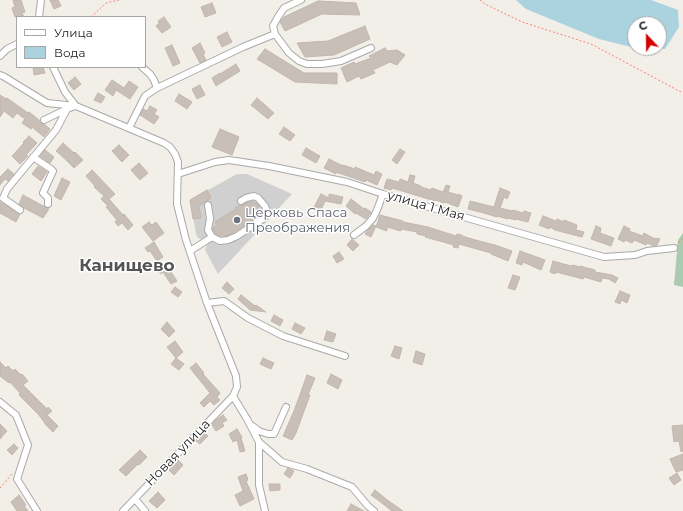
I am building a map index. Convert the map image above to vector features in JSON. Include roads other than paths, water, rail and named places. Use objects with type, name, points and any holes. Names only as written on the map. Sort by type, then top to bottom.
[{"type":"street","points":[[39,16],[41,0]]},
{"type":"street","points":[[301,0],[284,8],[274,26],[275,34],[289,53],[299,61],[307,64],[322,64],[341,61],[372,48]]},
{"type":"street","points":[[130,128],[145,96],[157,88],[243,47],[275,34]]},
{"type":"street","points":[[0,56],[7,49],[16,44]]},
{"type":"street","points":[[53,68],[65,92],[76,106]]},
{"type":"street","points":[[143,68],[150,74],[157,88]]},
{"type":"street","points":[[0,75],[48,103],[76,106],[130,128],[170,147],[178,162],[178,204],[186,240],[207,303],[236,376],[237,387],[234,396],[259,442],[282,462],[307,469],[352,487],[374,511]]},
{"type":"street","points":[[44,120],[76,106]]},
{"type":"street","points":[[20,210],[3,198],[7,189],[56,130],[67,109]]},
{"type":"street","points":[[33,157],[53,172],[43,193],[48,198],[48,204]]},
{"type":"street","name":"улица 1 Мая","points":[[178,174],[215,162],[229,160],[269,166],[347,182],[383,194],[604,257],[635,255],[647,251],[674,248]]},
{"type":"street","points":[[354,235],[366,226],[373,218],[383,194]]},
{"type":"street","points":[[208,205],[210,219],[208,230],[212,237],[220,241],[228,240],[237,236],[264,218],[267,212],[265,206],[258,198],[254,196],[241,200]]},
{"type":"street","points":[[190,251],[212,237]]},
{"type":"street","points":[[207,303],[224,301],[248,318],[283,336],[344,356]]},
{"type":"street","name":"Новая улица","points":[[123,511],[234,396]]},
{"type":"street","points":[[0,402],[16,415],[28,445],[17,478],[37,511]]},
{"type":"street","points":[[250,424],[259,431],[274,434],[286,407]]},
{"type":"street","points":[[259,442],[259,485],[265,511]]},
{"type":"street","points":[[134,499],[145,511]]},
{"type":"water","points":[[516,0],[651,0],[678,10],[679,27],[667,46],[667,16],[627,16],[627,46],[599,39],[526,9]]},
{"type":"place","name":"Церковь Спаса Преображения","points":[[237,220]]},
{"type":"district","name":"Канищево","points":[[127,266]]}]
